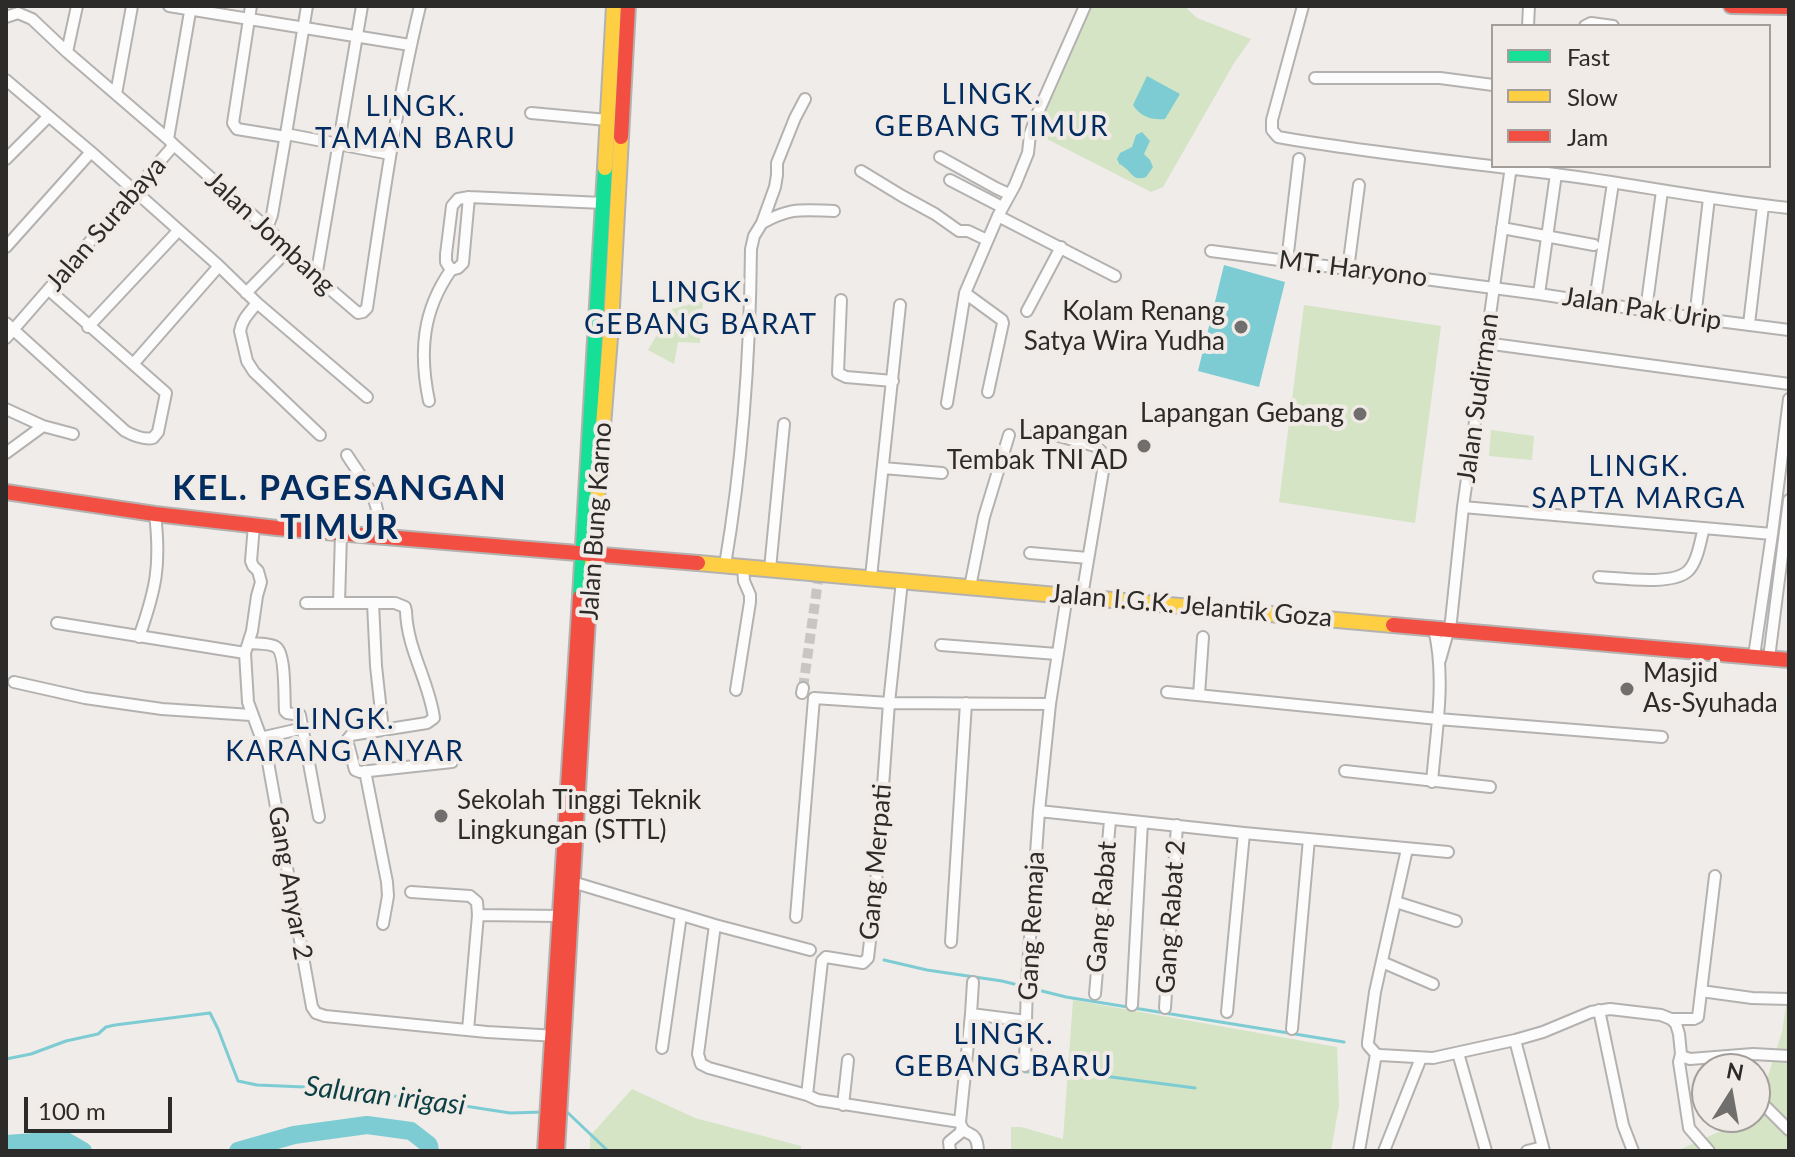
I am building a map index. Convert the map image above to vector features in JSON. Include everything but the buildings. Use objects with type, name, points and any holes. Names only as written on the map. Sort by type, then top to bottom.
[{"type":"street","points":[[67,52],[77,6]]},
{"type":"street","points":[[116,94],[132,6]]},
{"type":"street","points":[[169,6],[410,45]]},
{"type":"street","points":[[251,6],[234,126],[237,129],[390,154],[420,6]]},
{"type":"street","points":[[267,228],[272,215],[307,6]]},
{"type":"street","points":[[316,277],[362,6]]},
{"type":"street","points":[[605,307],[603,203],[607,120],[615,86],[614,6]]},
{"type":"street","name":"Jalan Bung Karno","points":[[557,1151],[553,1111],[605,307],[615,86],[628,6]]},
{"type":"street","points":[[947,403],[968,286],[1015,185],[1028,153],[1036,117],[1085,6]]},
{"type":"street","points":[[1303,6],[1272,120],[1272,130],[1278,137],[1491,165]]},
{"type":"street","points":[[1731,6],[1789,7]]},
{"type":"street","name":"Jalan Surabaya","points":[[6,338],[10,326],[49,290],[136,193],[171,142],[191,8]]},
{"type":"street","name":"Jalan Jombang","points":[[6,17],[13,13],[27,16],[267,228],[358,313],[367,308],[390,154]]},
{"type":"street","points":[[1315,78],[1440,78],[1491,85]]},
{"type":"street","points":[[6,80],[367,397]]},
{"type":"street","points":[[725,565],[742,441],[749,349],[751,249],[777,178],[777,163],[805,99]]},
{"type":"street","points":[[531,113],[607,120]]},
{"type":"street","points":[[7,155],[48,117]]},
{"type":"street","points":[[6,247],[91,152]]},
{"type":"street","points":[[940,157],[1009,194]]},
{"type":"street","points":[[1287,261],[1299,159]]},
{"type":"street","points":[[1511,168],[1789,208]]},
{"type":"street","name":"Jalan Sudirman","points":[[1432,782],[1442,630],[1463,507],[1511,168]]},
{"type":"street","points":[[861,171],[959,231],[968,231],[987,240]]},
{"type":"street","points":[[1539,294],[1556,174]]},
{"type":"street","points":[[950,180],[1000,212],[1115,276]]},
{"type":"street","points":[[1595,301],[1613,183]]},
{"type":"street","points":[[1348,269],[1359,185]]},
{"type":"street","points":[[1646,310],[1662,191]]},
{"type":"street","points":[[429,401],[422,371],[428,316],[438,289],[451,270],[463,263],[469,197]]},
{"type":"street","points":[[1695,318],[1709,198]]},
{"type":"street","points":[[451,270],[446,262],[452,206],[458,199],[603,203]]},
{"type":"street","points":[[1749,324],[1763,206]]},
{"type":"street","points":[[762,223],[780,213],[799,209],[834,211]]},
{"type":"street","points":[[1502,228],[1594,245]]},
{"type":"street","points":[[88,327],[178,231]]},
{"type":"street","points":[[1027,311],[1061,247]]},
{"type":"street","points":[[246,293],[288,250]]},
{"type":"street","name":"MT. Haryono","points":[[1211,251],[1494,288]]},
{"type":"street","points":[[134,363],[219,266]]},
{"type":"street","points":[[968,286],[1003,323],[988,392]]},
{"type":"street","name":"Jalan Pak Urip","points":[[1494,288],[1789,330]]},
{"type":"street","points":[[10,326],[125,431],[150,439],[156,435],[166,393],[49,290]]},
{"type":"street","points":[[841,300],[838,373],[846,377],[893,381]]},
{"type":"street","points":[[257,303],[242,322],[240,331],[247,361],[254,372],[320,435]]},
{"type":"street","points":[[871,577],[900,305]]},
{"type":"street","points":[[1485,343],[1789,384]]},
{"type":"street","points":[[1761,657],[1764,595],[1789,399]]},
{"type":"street","points":[[6,409],[43,426],[73,434]]},
{"type":"street","points":[[770,569],[784,424]]},
{"type":"street","points":[[6,453],[43,426]]},
{"type":"street","name":"Gang Remaja","points":[[971,1014],[1026,1021],[1039,811],[1057,654],[1088,558],[1105,459],[1103,453],[1086,442],[1037,430]]},
{"type":"street","points":[[970,587],[984,517],[1009,435]]},
{"type":"street","points":[[347,455],[376,501],[377,536]]},
{"type":"street","points":[[883,468],[942,473]]},
{"type":"street","name":"Jalan I.G.K. Jelantik Goza","points":[[6,492],[155,514],[341,534],[743,566],[818,577],[871,577],[1789,660]]},
{"type":"street","points":[[1761,657],[1776,597],[1789,500]]},
{"type":"street","points":[[1463,507],[1772,534]]},
{"type":"street","points":[[139,637],[153,598],[157,572],[155,514]]},
{"type":"street","name":"Gang Anyar 2","points":[[254,525],[252,560],[261,582],[247,648],[248,702],[266,751],[311,1001],[316,1013],[468,1030],[558,1036]]},
{"type":"street","points":[[1599,577],[1656,580],[1686,573],[1693,564],[1704,528]]},
{"type":"street","points":[[339,603],[341,534]]},
{"type":"street","points":[[1030,553],[1088,558]]},
{"type":"street","points":[[736,690],[750,602],[743,566]]},
{"type":"street","name":"Gang Merpati","points":[[807,1095],[822,961],[826,957],[863,963],[868,958],[902,581]]},
{"type":"street","points":[[1764,595],[1776,597]]},
{"type":"street","points":[[306,603],[395,603],[405,607],[409,638],[431,700],[434,718],[427,723],[353,734],[348,738],[354,768],[363,772],[452,762]]},
{"type":"street","points":[[373,603],[383,730]]},
{"type":"street","points":[[57,623],[139,637],[247,648],[275,646],[279,650],[285,711],[299,713],[304,728],[319,817]]},
{"type":"street","points":[[1199,695],[1203,637]]},
{"type":"street","points":[[941,645],[1057,654]]},
{"type":"street","points":[[14,682],[85,698],[162,709],[251,715]]},
{"type":"street","points":[[1167,692],[1662,737]]},
{"type":"street","points":[[796,917],[814,698],[889,703],[1050,704]]},
{"type":"street","points":[[951,942],[966,703]]},
{"type":"street","points":[[260,738],[304,728]]},
{"type":"street","points":[[1345,771],[1490,787]]},
{"type":"street","points":[[363,772],[387,882],[383,924]]},
{"type":"street","points":[[1039,811],[1448,852]]},
{"type":"street","name":"Gang Rabat","points":[[1095,994],[1110,820]]},
{"type":"street","points":[[1132,1005],[1142,822]]},
{"type":"street","name":"Gang Rabat 2","points":[[1165,1008],[1177,825]]},
{"type":"street","points":[[1227,1012],[1244,833]]},
{"type":"street","points":[[1292,1029],[1309,839]]},
{"type":"street","points":[[1407,849],[1375,992],[1368,1038],[1368,1045],[1376,1054],[1384,1056],[1422,1058],[1458,1053],[1543,1032],[1599,1010],[1698,1017],[1715,876]]},
{"type":"street","points":[[558,1036],[560,916],[568,881],[810,950]]},
{"type":"street","points":[[411,892],[470,896],[477,902],[468,1030]]},
{"type":"street","points":[[1396,902],[1456,921]]},
{"type":"street","points":[[478,915],[560,916]]},
{"type":"street","points":[[662,1048],[681,915]]},
{"type":"street","points":[[715,925],[698,1054],[701,1064],[818,1100],[961,1125],[976,1138],[978,1151]]},
{"type":"street","points":[[1382,962],[1433,984]]},
{"type":"street","points":[[950,1151],[949,1142],[960,1133],[973,982]]},
{"type":"street","points":[[1701,991],[1789,999]]},
{"type":"street","points":[[1599,1010],[1623,1125],[1633,1151]]},
{"type":"street","points":[[1666,1017],[1678,1031],[1687,1120],[1695,1137],[1709,1151]]},
{"type":"street","points":[[1025,1066],[1026,1021]]},
{"type":"street","points":[[1515,1040],[1543,1149],[1527,1151]]},
{"type":"street","points":[[1458,1053],[1486,1151]]},
{"type":"street","points":[[1359,1151],[1376,1054]]},
{"type":"street","points":[[1681,1056],[1690,1059],[1753,1054],[1789,1056]]},
{"type":"street","points":[[1384,1151],[1422,1058]]},
{"type":"street","points":[[843,1105],[848,1060]]},
{"type":"street","points":[[545,1151],[553,1111]]},
{"type":"street","points":[[1771,1112],[1789,1130]]},
{"type":"green space","points":[[1088,6],[1184,6],[1197,18],[1251,39],[1163,187],[1151,192],[1045,138],[1037,129]]},
{"type":"green space","points":[[703,301],[700,343],[678,342],[674,364],[648,350],[672,309]]},
{"type":"green space","name":"Lapangan Gebang","points":[[1304,305],[1441,326],[1415,523],[1279,502]]},
{"type":"green space","points":[[1491,430],[1534,436],[1532,460],[1489,456]]},
{"type":"green space","points":[[1789,988],[1789,1151],[1677,1151],[1716,1133],[1771,1133],[1771,1067],[1782,1032]]},
{"type":"green space","points":[[1073,1000],[1337,1047],[1339,1105],[1331,1151],[1011,1151],[1011,1127],[1063,1139]]},
{"type":"green space","points":[[632,1089],[695,1118],[801,1146],[801,1151],[590,1151],[590,1136]]},
{"type":"water","points":[[1147,76],[1180,94],[1165,119],[1147,117],[1133,105]]},
{"type":"water","points":[[1142,132],[1150,141],[1144,154],[1153,167],[1146,177],[1138,178],[1117,159],[1120,153],[1132,147],[1136,135]]},
{"type":"water","name":"Kolam Renang Satya Wira Yudha","points":[[1224,265],[1285,282],[1259,387],[1198,371]]},
{"type":"waterway","points":[[884,960],[1002,981],[1066,997],[1344,1042]]},
{"type":"waterway","name":"Saluran irigasi","points":[[6,1059],[98,1034],[106,1027],[210,1013],[238,1081],[257,1085],[338,1089],[343,1092],[368,1090],[377,1095],[510,1113],[544,1112]]},
{"type":"waterway","points":[[1025,1072],[1058,1070],[1195,1088]]},
{"type":"waterway","name":"Saluran irigasi","points":[[564,1111],[608,1151]]},
{"type":"waterway","points":[[238,1151],[294,1135],[367,1125],[411,1131],[429,1145],[430,1151]]},
{"type":"waterway","points":[[6,1144],[64,1140],[83,1151]]},
{"type":"tunnel","points":[[803,688],[818,581]]},
{"type":"traffic: fast","points":[[580,597],[605,168]]},
{"type":"traffic: slow","points":[[605,168],[614,6]]},
{"type":"traffic: slow","points":[[589,601],[611,325],[621,137]]},
{"type":"traffic: slow","points":[[698,563],[1393,625]]},
{"type":"traffic: jam","points":[[621,137],[628,6]]},
{"type":"traffic: jam","points":[[1731,6],[1789,7]]},
{"type":"traffic: jam","points":[[6,492],[277,528],[698,563]]},
{"type":"traffic: jam","points":[[545,1151],[580,597]]},
{"type":"traffic: jam","points":[[557,1151],[589,601]]},
{"type":"traffic: jam","points":[[1393,625],[1789,660]]},
{"type":"place","name":"Kolam Renang Satya Wira Yudha","points":[[1241,327]]},
{"type":"place","name":"Lapangan Gebang","points":[[1360,414]]},
{"type":"place","name":"Lapangan Tembak TNI AD","points":[[1144,446]]},
{"type":"place","name":"Masjid As-Syuhada","points":[[1627,689]]},
{"type":"place","name":"Sekolah Tinggi Teknik Lingkungan (STTL)","points":[[441,816]]},
{"type":"district","name":"LINGK. GEBANG TIMUR","points":[[992,111]]},
{"type":"district","name":"LINGK. TAMAN BARU","points":[[416,123]]},
{"type":"district","name":"LINGK. GEBANG BARAT","points":[[701,309]]},
{"type":"district","name":"LINGK. SAPTA MARGA","points":[[1639,483]]},
{"type":"district","name":"KEL. PAGESANGAN TIMUR","points":[[340,508]]},
{"type":"district","name":"LINGK. KARANG ANYAR","points":[[345,736]]},
{"type":"district","name":"LINGK. GEBANG BARU","points":[[1004,1051]]}]
